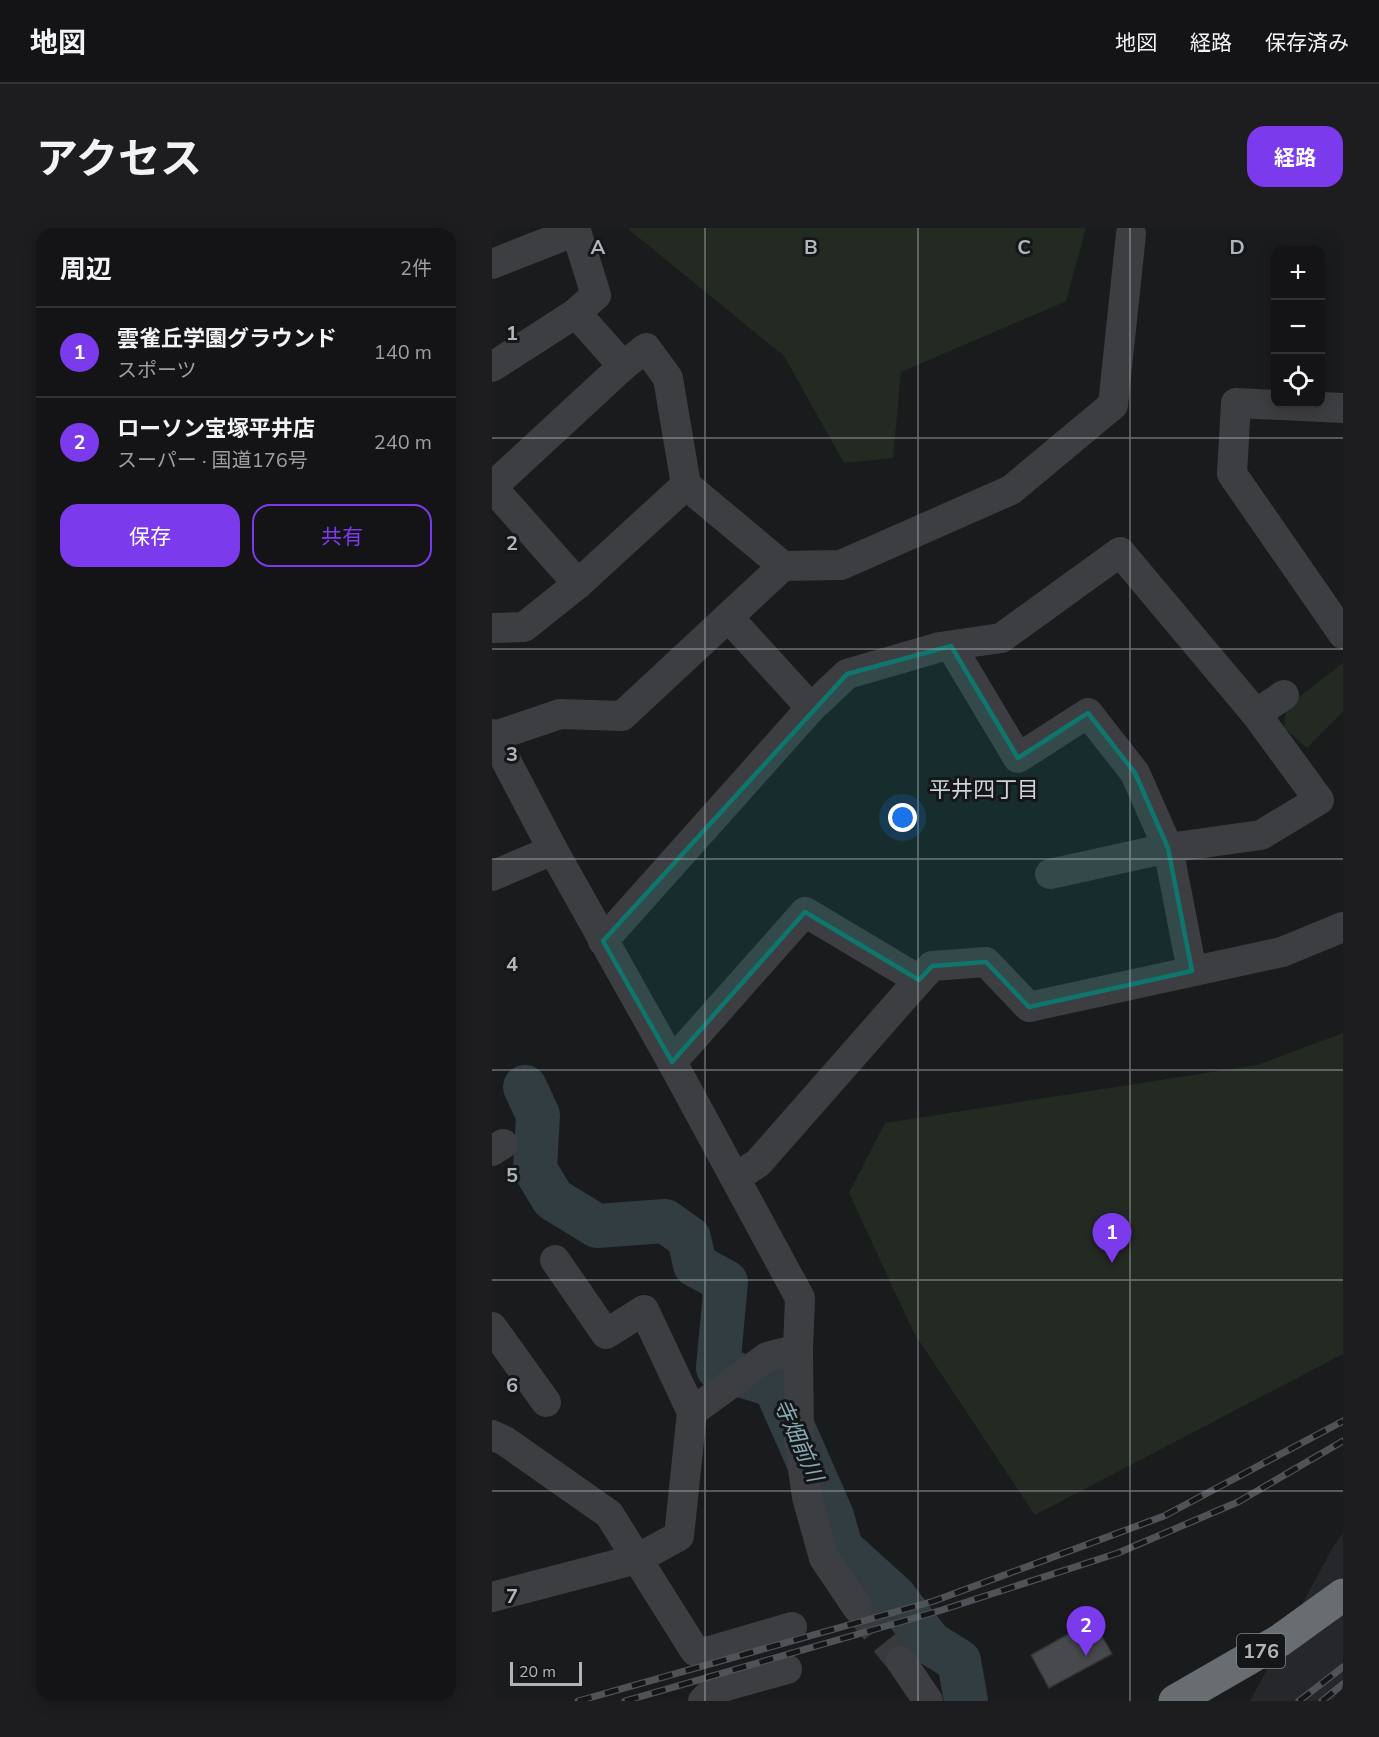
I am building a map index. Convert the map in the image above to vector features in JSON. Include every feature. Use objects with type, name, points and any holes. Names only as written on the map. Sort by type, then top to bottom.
[{"type":"highway","name":"176","points":[[1175,1701],[1279,1641],[1343,1595]]},
{"type":"street","points":[[492,264],[576,231],[596,295],[576,313],[492,367]]},
{"type":"street","points":[[578,584],[492,487],[623,366],[646,348],[668,378],[686,485],[783,566],[840,565],[1011,490],[1113,405],[1131,234]]},
{"type":"street","points":[[576,313],[623,366]]},
{"type":"street","points":[[1341,644],[1232,474],[1236,403],[1343,408]]},
{"type":"street","points":[[492,628],[524,627],[578,584],[686,485]]},
{"type":"street","points":[[603,941],[811,708],[847,674],[951,645],[1001,638],[1120,552],[1256,714],[1319,800],[1261,835],[1168,848],[1050,874]]},
{"type":"street","points":[[783,566],[622,716],[560,714],[492,736],[800,1298],[799,1441],[807,1497],[824,1558],[857,1607]]},
{"type":"street","points":[[728,617],[811,708]]},
{"type":"street","points":[[951,645],[1018,758],[1088,713],[1135,773],[1168,848],[1192,971]]},
{"type":"street","points":[[1256,714],[1284,695]]},
{"type":"street","points":[[492,876],[553,850]]},
{"type":"street","points":[[672,1062],[805,912],[919,980]]},
{"type":"street","points":[[735,1178],[758,1163],[932,966],[986,963],[1029,1007],[1282,952],[1343,927]]},
{"type":"street","points":[[492,1597],[637,1559],[679,1536],[692,1412],[644,1310],[606,1334],[555,1260]]},
{"type":"street","points":[[492,1327],[546,1402]]},
{"type":"street","points":[[692,1412],[767,1357],[798,1349]]},
{"type":"street","points":[[492,1435],[505,1441],[609,1514],[695,1651],[706,1652],[792,1627]]},
{"type":"street","points":[[901,1661],[928,1701]]},
{"type":"street","points":[[703,1701],[715,1689],[787,1669]]},
{"type":"highlighted area","points":[[951,646],[1018,758],[1088,713],[1135,773],[1168,848],[1192,971],[1029,1007],[986,962],[932,966],[919,980],[805,912],[672,1062],[603,941],[847,674]]},
{"type":"shaded area","points":[[627,228],[1086,228],[1066,301],[901,372],[893,458],[844,463],[784,356]]},
{"type":"shaded area","points":[[1343,663],[1343,712],[1307,748],[1284,728],[1286,707]]},
{"type":"shaded area","points":[[1343,1033],[1343,1354],[1035,1515],[914,1333],[849,1193],[885,1123],[1257,1065]]},
{"type":"shaded area","points":[[1343,1533],[1343,1685],[1333,1701],[1250,1701],[1334,1545]]},
{"type":"building","points":[[1093,1620],[1112,1654],[1049,1688],[1031,1655]]},
{"type":"waterway","name":"寺畑前川","points":[[525,1087],[538,1115],[535,1169],[553,1199],[597,1226],[665,1221],[689,1238],[695,1265],[726,1282],[718,1368],[775,1386],[832,1516],[841,1548],[894,1596],[930,1643],[959,1661],[966,1701]]},
{"type":"tunnel","points":[[857,1607],[901,1661]]},
{"type":"railway","points":[[578,1701],[934,1601],[1164,1516],[1343,1421]]},
{"type":"railway","points":[[625,1701],[942,1610],[1118,1553],[1238,1502],[1343,1441]]},
{"type":"railway","points":[[1299,1701],[1343,1667]]},
{"type":"railway","points":[[1322,1701],[1343,1684]]},
{"type":"place","name":"雲雀丘学園グラウンド","points":[[1112,1263]]},
{"type":"place","name":"ローソン宝塚平井店","points":[[1086,1656]]},
{"type":"district","name":"平井四丁目","points":[[984,789]]}]
